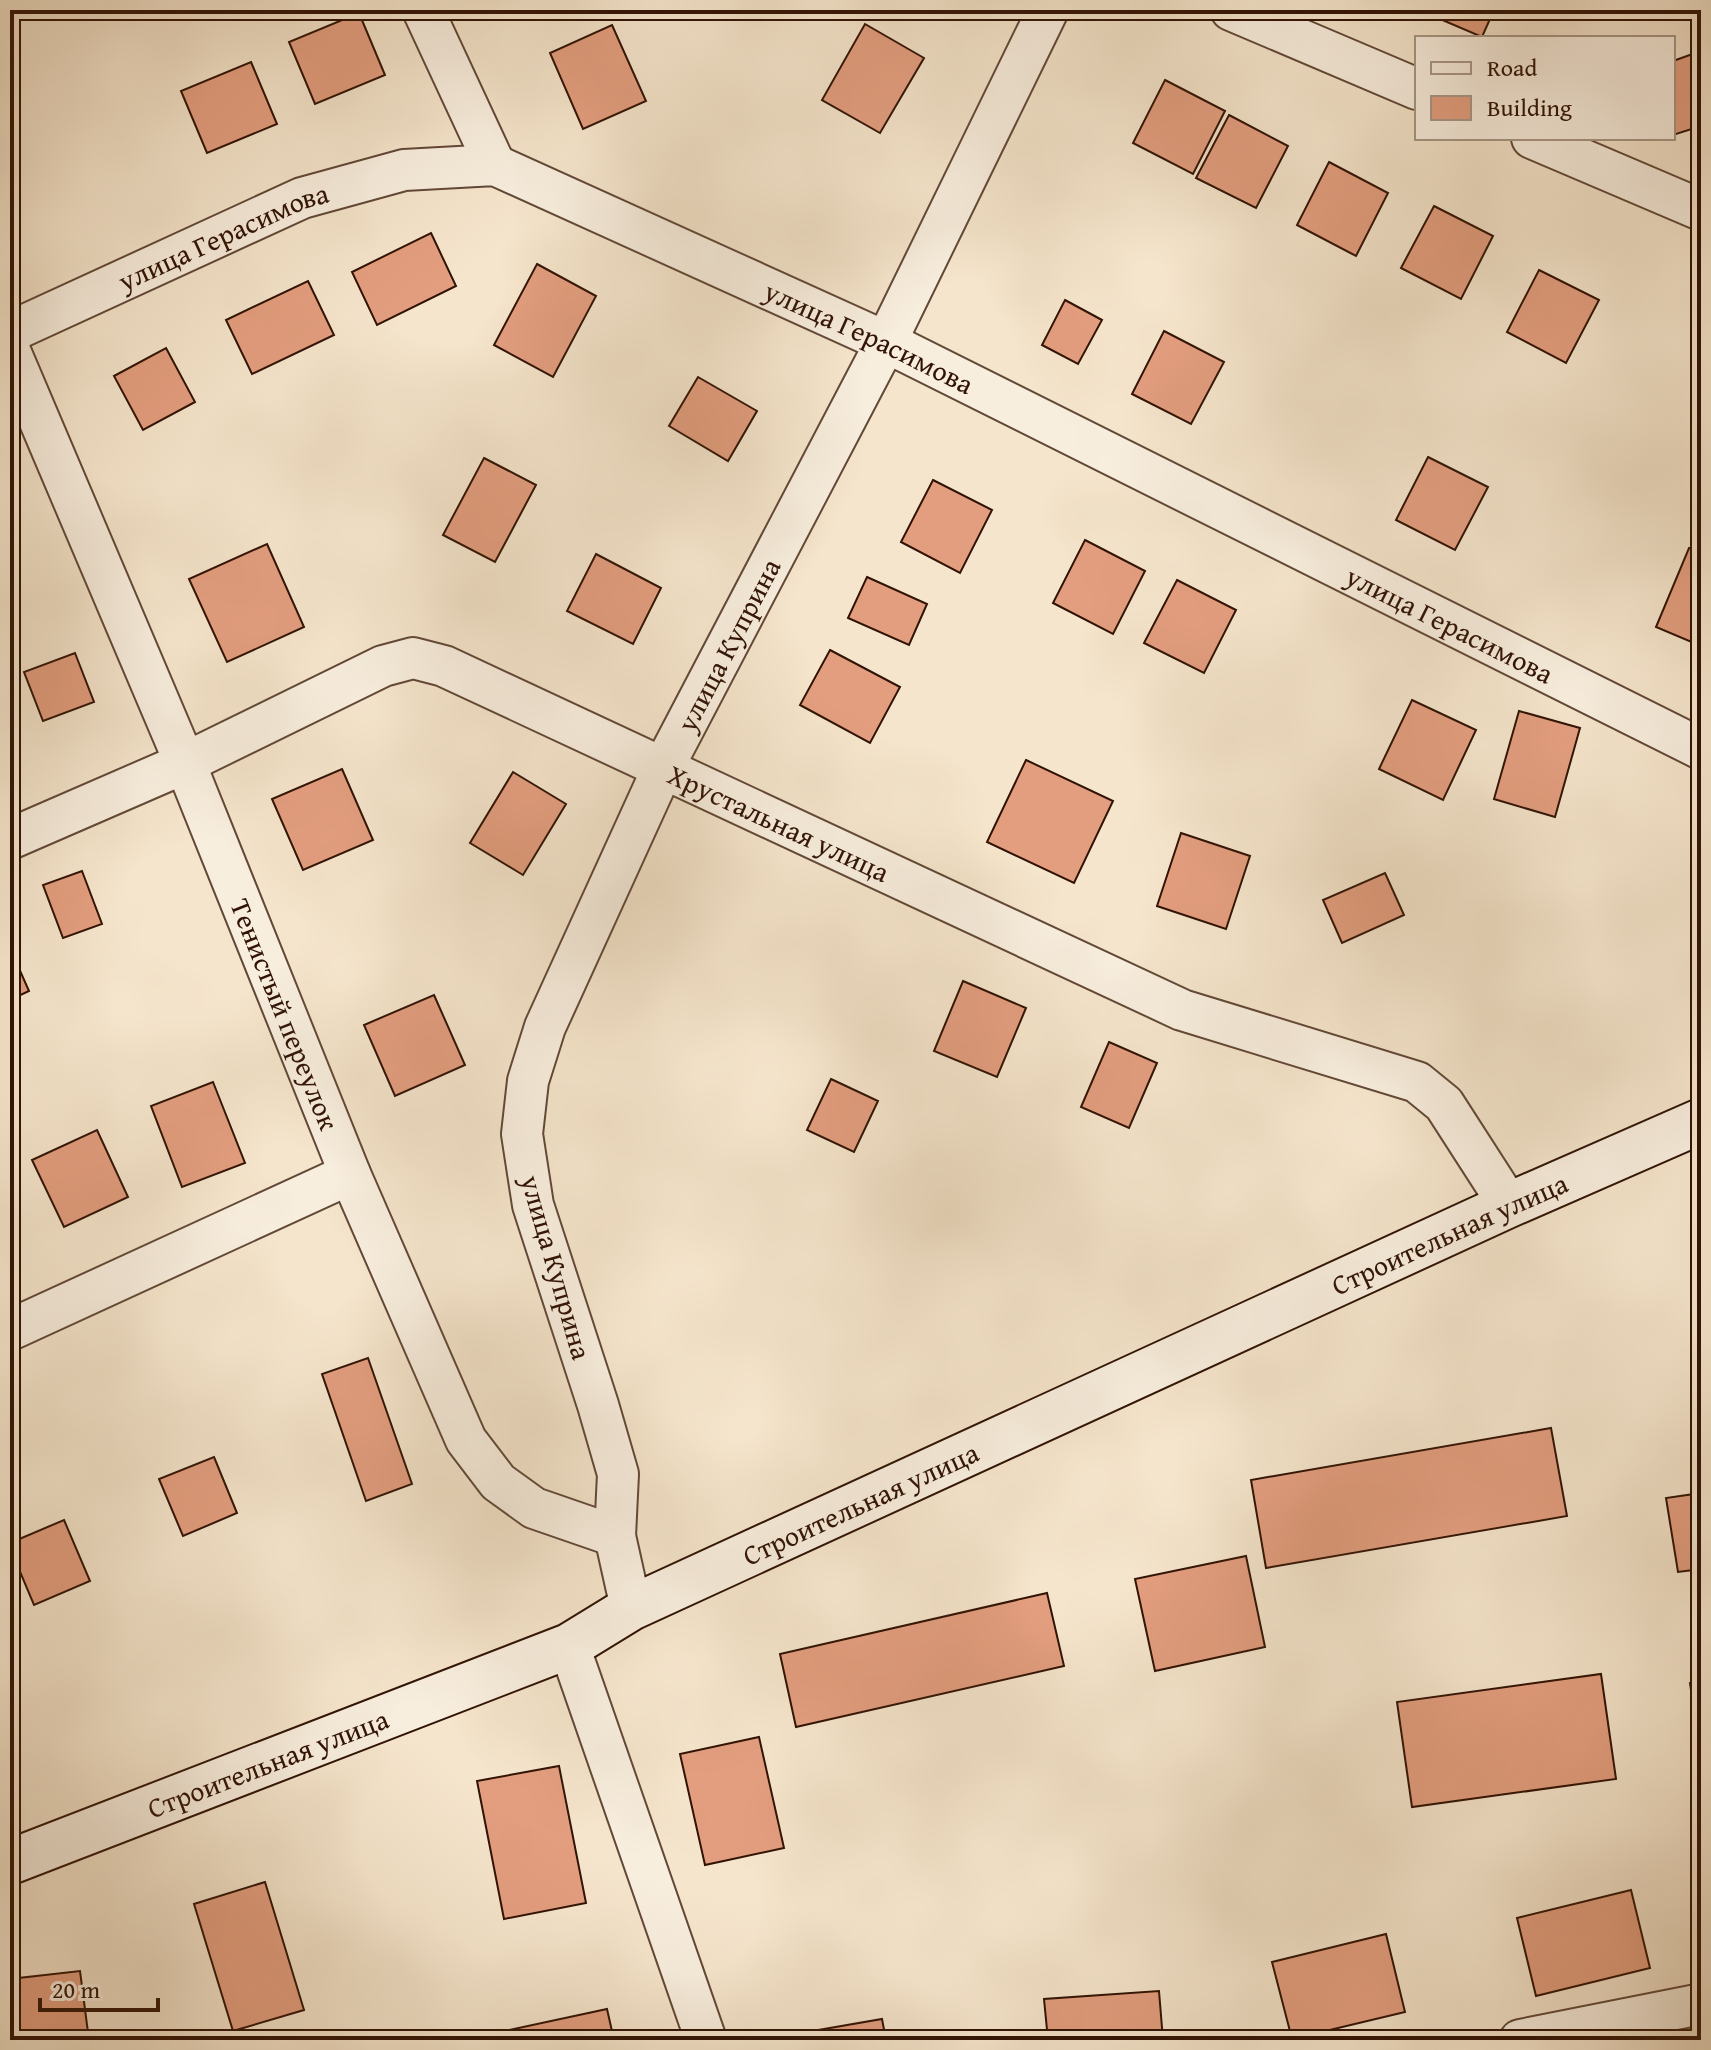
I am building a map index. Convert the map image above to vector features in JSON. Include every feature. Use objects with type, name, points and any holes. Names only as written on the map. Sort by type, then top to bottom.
[{"type":"main road","name":"Строительная улица","points":[[10,1862],[569,1646],[631,1608],[1509,1205],[1701,1121]]},
{"type":"street","points":[[423,10],[495,165]]},
{"type":"street","name":"улица Куприна","points":[[615,1536],[618,1474],[533,1205],[522,1134],[528,1081],[545,1027],[663,768],[886,342],[1048,10]]},
{"type":"street","points":[[1231,10],[1415,88]]},
{"type":"street","points":[[1537,140],[1701,210]]},
{"type":"street","name":"улица Герасимова","points":[[10,332],[302,198],[404,170],[495,165],[886,342],[1701,749]]},
{"type":"street","name":"Тенистый переулок","points":[[10,351],[185,763],[350,1174],[466,1440],[498,1482],[534,1508],[615,1536]]},
{"type":"street","name":"Хрустальная улица","points":[[10,839],[185,763],[383,666],[413,658],[444,666],[1182,1010],[1417,1082],[1444,1104],[1509,1205]]},
{"type":"street","points":[[10,1330],[350,1174]]},
{"type":"street","points":[[615,1536],[631,1608]]},
{"type":"street","points":[[569,1646],[706,2040]]},
{"type":"street","points":[[1520,2040],[1701,2004]]},
{"type":"building","points":[[1419,10],[1494,10],[1482,36]]},
{"type":"building","points":[[359,13],[385,75],[315,104],[289,42]]},
{"type":"building","points":[[865,24],[924,58],[880,133],[822,100]]},
{"type":"building","points":[[612,25],[646,101],[583,129],[550,53]]},
{"type":"building","points":[[1698,52],[1701,59],[1701,126],[1675,134],[1675,60]]},
{"type":"building","points":[[251,62],[277,124],[207,153],[181,91]]},
{"type":"building","points":[[1165,80],[1225,111],[1193,174],[1133,143]]},
{"type":"building","points":[[1229,115],[1288,146],[1256,208],[1196,178]]},
{"type":"building","points":[[1329,162],[1388,193],[1356,256],[1297,225]]},
{"type":"building","points":[[1434,206],[1493,236],[1461,299],[1401,268]]},
{"type":"building","points":[[431,233],[456,286],[377,325],[352,272]]},
{"type":"building","points":[[537,264],[596,296],[553,377],[494,345]]},
{"type":"building","points":[[1539,270],[1599,300],[1566,363],[1507,332]]},
{"type":"building","points":[[308,281],[334,335],[252,374],[226,320]]},
{"type":"building","points":[[1065,300],[1102,320],[1078,364],[1042,345]]},
{"type":"building","points":[[1164,331],[1224,362],[1191,424],[1132,394]]},
{"type":"building","points":[[166,348],[195,402],[143,430],[114,376]]},
{"type":"building","points":[[698,377],[757,411],[728,461],[669,426]]},
{"type":"building","points":[[1428,457],[1488,487],[1455,550],[1396,520]]},
{"type":"building","points":[[484,458],[536,485],[495,562],[443,535]]},
{"type":"building","points":[[933,480],[992,510],[960,573],[901,542]]},
{"type":"building","points":[[1085,540],[1145,571],[1113,634],[1053,603]]},
{"type":"building","points":[[267,544],[304,627],[227,662],[189,579]]},
{"type":"building","points":[[1689,548],[1701,553],[1701,646],[1656,627]]},
{"type":"building","points":[[596,554],[661,588],[633,644],[567,611]]},
{"type":"building","points":[[867,577],[927,604],[909,645],[848,618]]},
{"type":"building","points":[[1177,580],[1236,610],[1204,673],[1144,643]]},
{"type":"building","points":[[830,650],[900,687],[870,743],[800,705]]},
{"type":"building","points":[[75,653],[94,702],[43,721],[24,672]]},
{"type":"building","points":[[1412,700],[1476,730],[1443,800],[1379,769]]},
{"type":"building","points":[[1519,711],[1580,728],[1555,817],[1494,799]]},
{"type":"building","points":[[1026,760],[1113,801],[1074,883],[987,842]]},
{"type":"building","points":[[342,769],[373,840],[303,870],[272,799]]},
{"type":"building","points":[[513,772],[566,804],[523,875],[470,843]]},
{"type":"building","points":[[1181,833],[1250,856],[1226,929],[1157,906]]},
{"type":"building","points":[[82,871],[102,924],[63,938],[43,885]]},
{"type":"building","points":[[1385,873],[1404,915],[1342,943],[1323,900]]},
{"type":"building","points":[[10,948],[29,991],[10,1000]]},
{"type":"building","points":[[963,981],[1026,1008],[997,1077],[934,1051]]},
{"type":"building","points":[[434,995],[465,1065],[395,1096],[364,1025]]},
{"type":"building","points":[[1109,1042],[1157,1063],[1129,1128],[1081,1107]]},
{"type":"building","points":[[831,1079],[878,1101],[854,1152],[807,1130]]},
{"type":"building","points":[[213,1082],[245,1163],[182,1187],[151,1106]]},
{"type":"building","points":[[97,1130],[128,1197],[64,1227],[32,1160]]},
{"type":"building","points":[[368,1358],[412,1484],[366,1501],[322,1374]]},
{"type":"building","points":[[1551,1428],[1567,1516],[1266,1568],[1251,1480]]},
{"type":"building","points":[[214,1457],[237,1513],[183,1536],[159,1479]]},
{"type":"building","points":[[1701,1493],[1701,1569],[1678,1572],[1666,1498]]},
{"type":"building","points":[[64,1520],[90,1581],[34,1605],[10,1543]]},
{"type":"building","points":[[1246,1556],[1265,1647],[1155,1671],[1135,1579]]},
{"type":"building","points":[[1047,1593],[1064,1666],[796,1727],[780,1654]]},
{"type":"building","points":[[1601,1674],[1616,1779],[1412,1807],[1397,1702]]},
{"type":"building","points":[[1701,1681],[1701,1761],[1690,1683]]},
{"type":"building","points":[[759,1737],[784,1848],[705,1865],[680,1754]]},
{"type":"building","points":[[559,1766],[586,1903],[504,1919],[477,1781]]},
{"type":"building","points":[[265,1882],[304,2010],[233,2031],[194,1904]]},
{"type":"building","points":[[1631,1890],[1650,1968],[1536,1996],[1517,1918]]},
{"type":"building","points":[[1386,1934],[1405,2012],[1292,2039],[1272,1962]]},
{"type":"building","points":[[80,1971],[89,2040],[10,2040],[10,1979]]},
{"type":"building","points":[[1159,1991],[1163,2040],[1048,2040],[1044,1999]]},
{"type":"building","points":[[607,2009],[614,2040],[463,2040]]},
{"type":"building","points":[[882,2019],[886,2040],[772,2040],[772,2038]]}]
